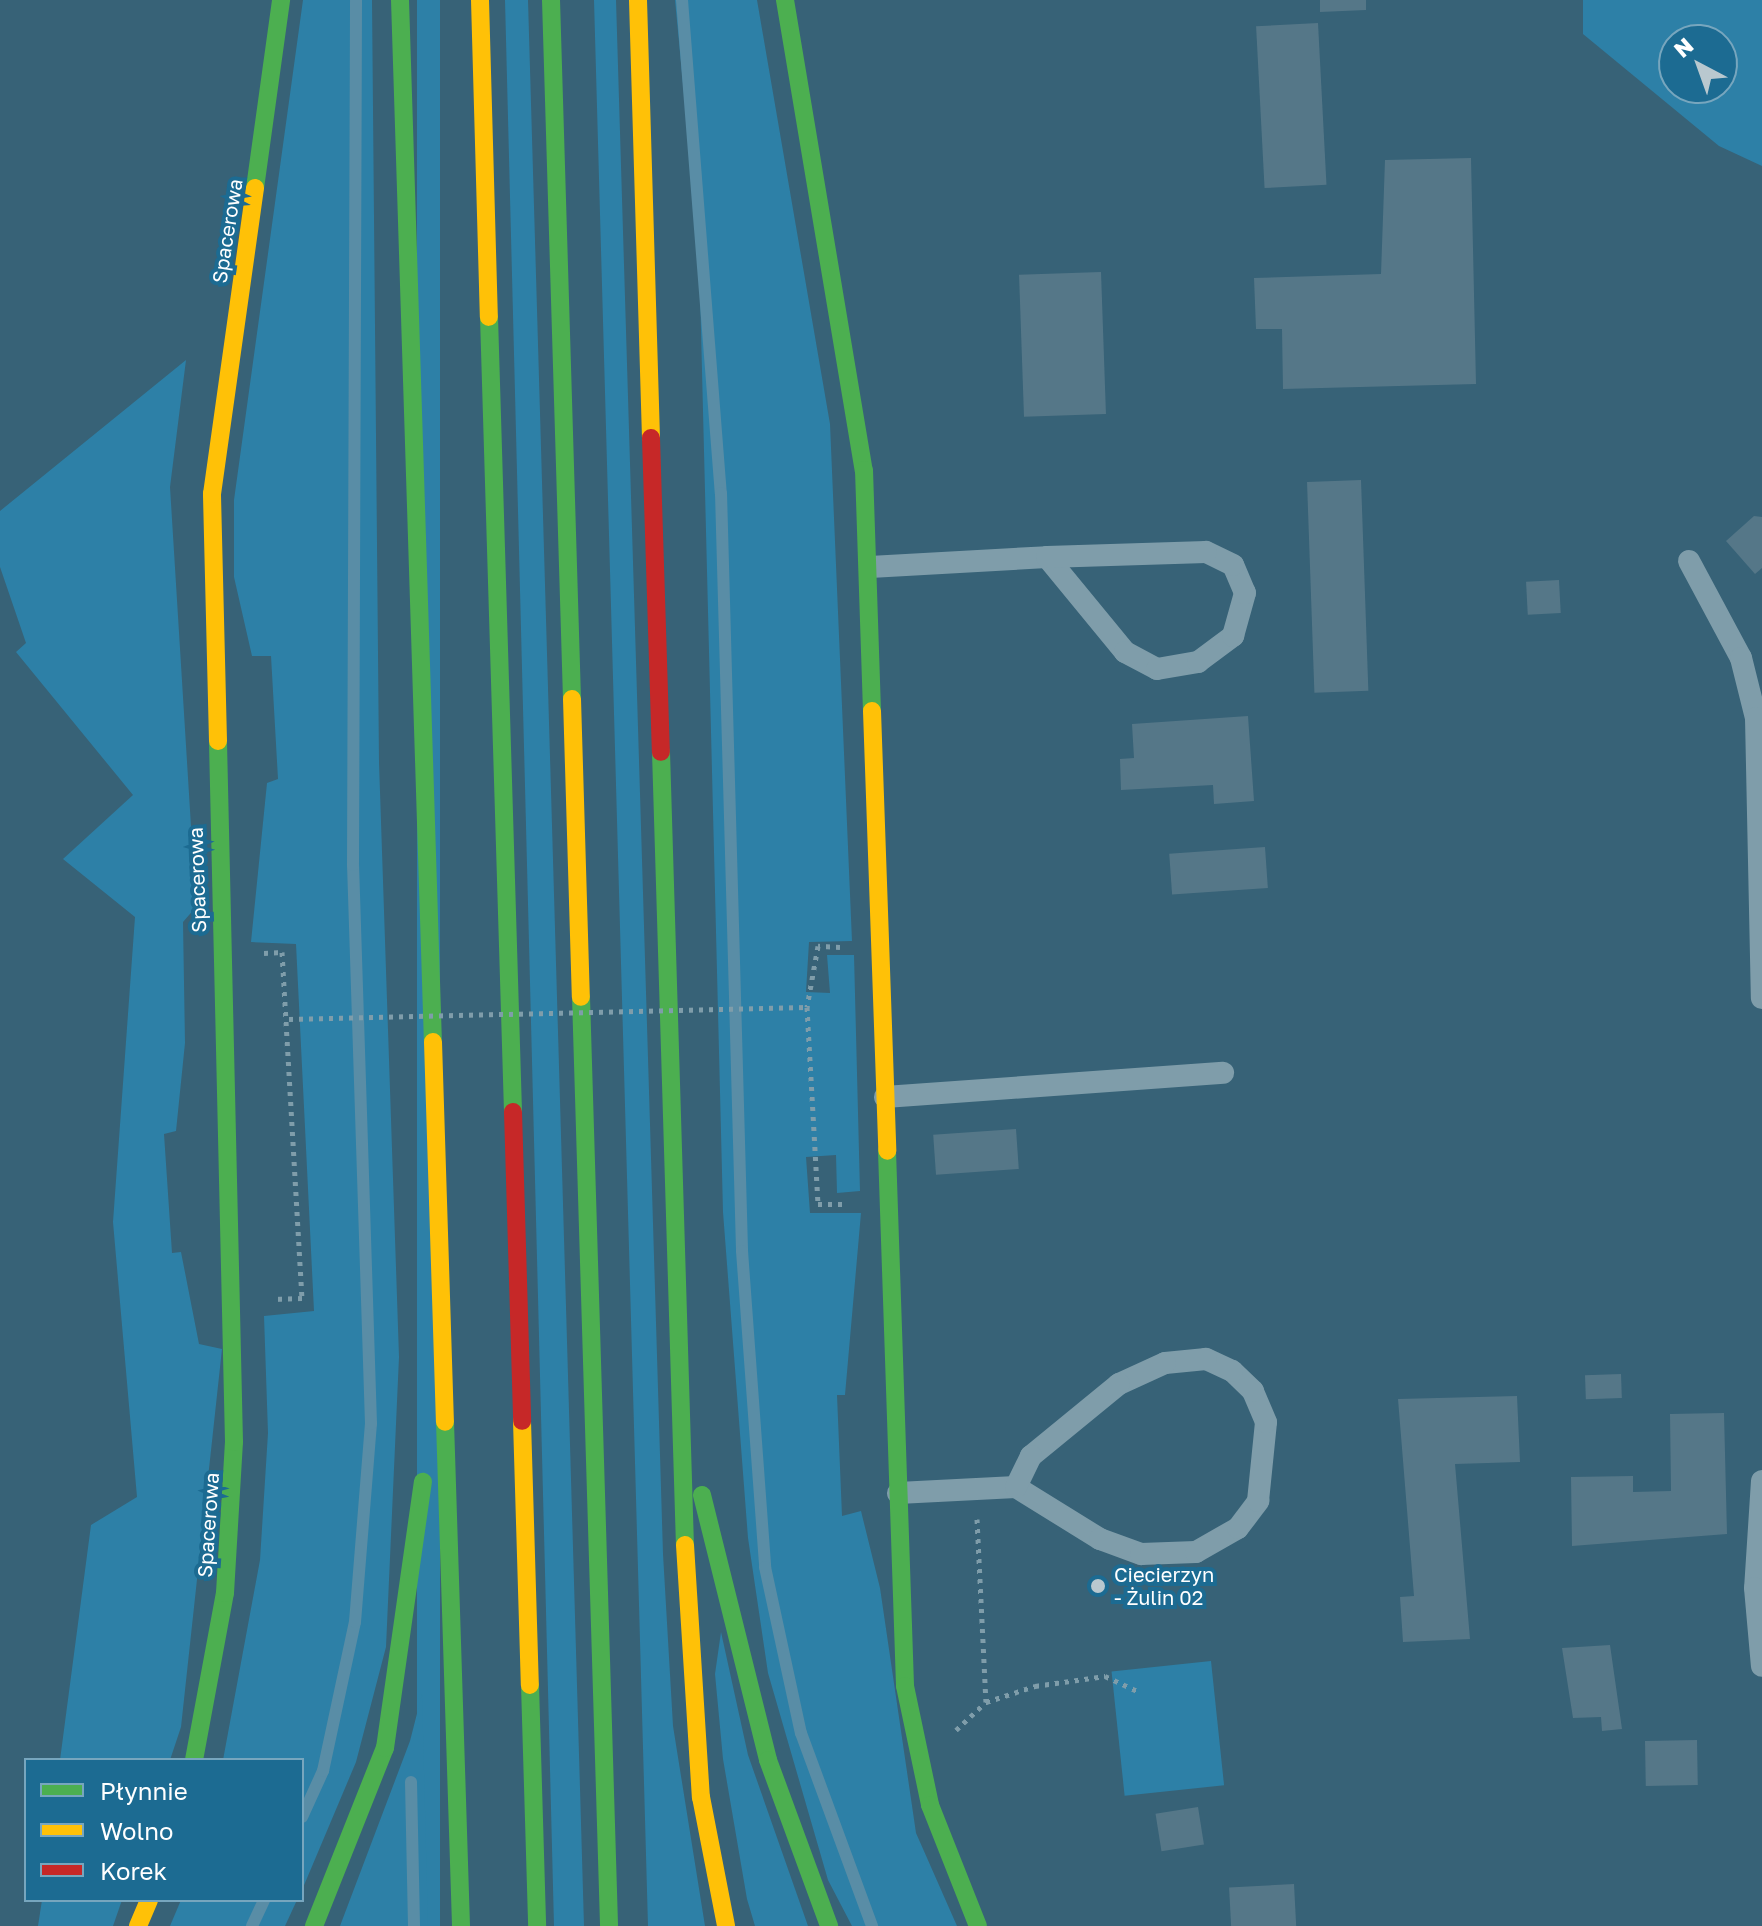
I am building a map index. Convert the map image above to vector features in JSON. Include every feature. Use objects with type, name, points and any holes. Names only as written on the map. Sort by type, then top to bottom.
[{"type":"main road","name":"Spacerowa","points":[[194,1758],[225,1593],[234,1456],[212,494],[281,0]]},
{"type":"main road","points":[[400,0],[461,1926]]},
{"type":"main road","points":[[480,0],[537,1926]]},
{"type":"main road","points":[[551,0],[609,1926]]},
{"type":"main road","points":[[638,0],[681,1414],[696,1752],[726,1926]]},
{"type":"main road","points":[[785,0],[855,400],[870,567],[898,1493],[909,1713],[939,1835],[978,1926]]},
{"type":"main road","points":[[314,1926],[385,1748],[409,1617],[440,1325]]},
{"type":"main road","points":[[681,1414],[768,1760],[829,1926]]},
{"type":"main road","points":[[138,1926],[148,1902]]},
{"type":"lane","points":[[870,567],[1047,557],[1206,552],[1233,565],[1245,593],[1233,636],[1198,662],[1157,669],[1125,652],[1047,557]]},
{"type":"lane","points":[[1689,561],[1741,658],[1756,718],[1762,998]]},
{"type":"lane","points":[[885,1097],[1223,1073]]},
{"type":"lane","points":[[898,1493],[1016,1487],[1100,1539],[1141,1554],[1196,1552],[1238,1528],[1258,1501],[1266,1422],[1253,1391],[1232,1371],[1206,1359],[1165,1363],[1119,1384],[1031,1456],[1016,1487]]},
{"type":"lane","points":[[1762,1481],[1755,1588],[1762,1666]]},
{"type":"path","points":[[818,946],[807,1007],[818,1204]]},
{"type":"path","points":[[282,952],[289,1019],[302,1298]]},
{"type":"path","points":[[289,1019],[807,1007]]},
{"type":"path","points":[[976,1489],[986,1702]]},
{"type":"path","points":[[948,1738],[986,1702],[1105,1676],[1137,1691]]},
{"type":"shaded area","points":[[303,0],[372,0],[379,762],[399,1357],[386,1647],[356,1762],[304,1885],[304,1758],[223,1758],[260,1560],[268,1433],[264,1316],[314,1311],[296,944],[251,942],[267,783],[278,779],[271,656],[252,656],[234,577],[234,500]]},
{"type":"shaded area","points":[[417,0],[440,0],[440,1926],[417,1926]]},
{"type":"shaded area","points":[[505,0],[528,0],[584,1926],[554,1926]]},
{"type":"shaded area","points":[[594,0],[616,0],[663,1554],[673,1726],[705,1926],[648,1926]]},
{"type":"shaded area","points":[[675,0],[757,0],[830,424],[852,941],[809,942],[806,992],[830,993],[827,955],[854,955],[860,1191],[837,1193],[836,1155],[806,1157],[810,1213],[861,1213],[845,1395],[837,1395],[842,1516],[861,1511],[880,1588],[916,1833],[957,1926],[852,1926],[828,1880],[768,1673],[748,1538],[723,1212],[699,251]]},
{"type":"shaded area","points":[[1583,0],[1762,0],[1762,166],[1719,146],[1668,104],[1738,104],[1738,24],[1658,24],[1658,96],[1583,34]]},
{"type":"shaded area","points":[[186,360],[170,487],[196,907],[183,922],[185,1043],[176,1131],[164,1134],[172,1253],[181,1252],[199,1344],[222,1349],[181,1727],[171,1758],[60,1758],[91,1525],[137,1497],[113,1222],[135,917],[63,859],[133,795],[16,652],[26,643],[0,567],[0,511]]},
{"type":"shaded area","points":[[721,1632],[748,1755],[808,1926],[755,1926],[747,1899],[723,1759],[715,1674]]},
{"type":"shaded area","points":[[1211,1661],[1224,1785],[1125,1796],[1112,1671]]},
{"type":"shaded area","points":[[422,1694],[428,1926],[340,1926],[410,1741]]},
{"type":"shaded area","points":[[42,1902],[121,1902],[113,1926],[38,1926]]},
{"type":"shaded area","points":[[180,1902],[296,1902],[285,1926],[170,1926]]},
{"type":"building","points":[[1320,0],[1366,0],[1366,10],[1320,12]]},
{"type":"building","points":[[1318,23],[1326,185],[1265,188],[1256,26]]},
{"type":"building","points":[[1471,158],[1476,384],[1283,389],[1282,329],[1256,329],[1254,278],[1381,274],[1385,160]]},
{"type":"building","points":[[1101,272],[1106,414],[1024,417],[1019,275]]},
{"type":"building","points":[[1361,480],[1368,691],[1314,693],[1307,482]]},
{"type":"building","points":[[1754,516],[1762,517],[1762,568],[1755,574],[1726,541]]},
{"type":"building","points":[[1559,580],[1561,613],[1528,615],[1526,582]]},
{"type":"building","points":[[1248,716],[1254,801],[1214,804],[1213,785],[1121,790],[1120,759],[1134,758],[1132,724]]},
{"type":"building","points":[[1265,847],[1268,888],[1172,895],[1169,854]]},
{"type":"building","points":[[1016,1129],[1019,1169],[936,1175],[933,1135]]},
{"type":"building","points":[[1621,1374],[1622,1398],[1586,1399],[1585,1375]]},
{"type":"building","points":[[1517,1396],[1520,1462],[1455,1464],[1470,1639],[1403,1642],[1400,1597],[1414,1596],[1398,1399]]},
{"type":"building","points":[[1724,1413],[1727,1534],[1572,1546],[1571,1477],[1633,1476],[1633,1492],[1671,1491],[1670,1414]]},
{"type":"building","points":[[1610,1645],[1622,1729],[1602,1731],[1601,1717],[1573,1718],[1562,1648]]},
{"type":"building","points":[[1697,1740],[1698,1785],[1646,1786],[1645,1741]]},
{"type":"building","points":[[1198,1807],[1204,1845],[1161,1851],[1156,1814]]},
{"type":"building","points":[[1294,1884],[1296,1926],[1231,1926],[1229,1887]]},
{"type":"waterway","points":[[304,1813],[323,1771],[355,1622],[371,1424],[353,865],[356,0]]},
{"type":"waterway","points":[[682,0],[721,493],[742,1251],[765,1567],[801,1733],[872,1926]]},
{"type":"waterway","points":[[411,1782],[414,1926]]},
{"type":"waterway","points":[[252,1926],[263,1902]]},
{"type":"traffic: fast","points":[[255,188],[281,0]]},
{"type":"traffic: fast","points":[[400,0],[433,1042]]},
{"type":"traffic: fast","points":[[551,0],[572,699]]},
{"type":"traffic: fast","points":[[785,0],[864,470],[872,711]]},
{"type":"traffic: fast","points":[[489,317],[513,1112]]},
{"type":"traffic: fast","points":[[194,1758],[225,1593],[234,1442],[218,741]]},
{"type":"traffic: fast","points":[[661,752],[685,1545]]},
{"type":"traffic: fast","points":[[581,997],[609,1926]]},
{"type":"traffic: fast","points":[[887,1151],[905,1686],[930,1805],[978,1926]]},
{"type":"traffic: fast","points":[[445,1422],[461,1926]]},
{"type":"traffic: fast","points":[[314,1926],[385,1748],[423,1482]]},
{"type":"traffic: fast","points":[[702,1495],[768,1760],[829,1926]]},
{"type":"traffic: fast","points":[[530,1685],[537,1926]]},
{"type":"traffic: slow","points":[[480,0],[489,317]]},
{"type":"traffic: slow","points":[[638,0],[651,438]]},
{"type":"traffic: slow","points":[[218,741],[212,494],[255,188]]},
{"type":"traffic: slow","points":[[572,699],[581,997]]},
{"type":"traffic: slow","points":[[872,711],[887,1151]]},
{"type":"traffic: slow","points":[[433,1042],[445,1422]]},
{"type":"traffic: slow","points":[[522,1421],[530,1685]]},
{"type":"traffic: slow","points":[[685,1545],[701,1797],[726,1926]]},
{"type":"traffic: slow","points":[[138,1926],[148,1902]]},
{"type":"traffic: jam","points":[[651,438],[661,752]]},
{"type":"traffic: jam","points":[[513,1112],[522,1421]]},
{"type":"place","name":"Ciecierzyn - Żulin 02","points":[[1098,1586]]}]
